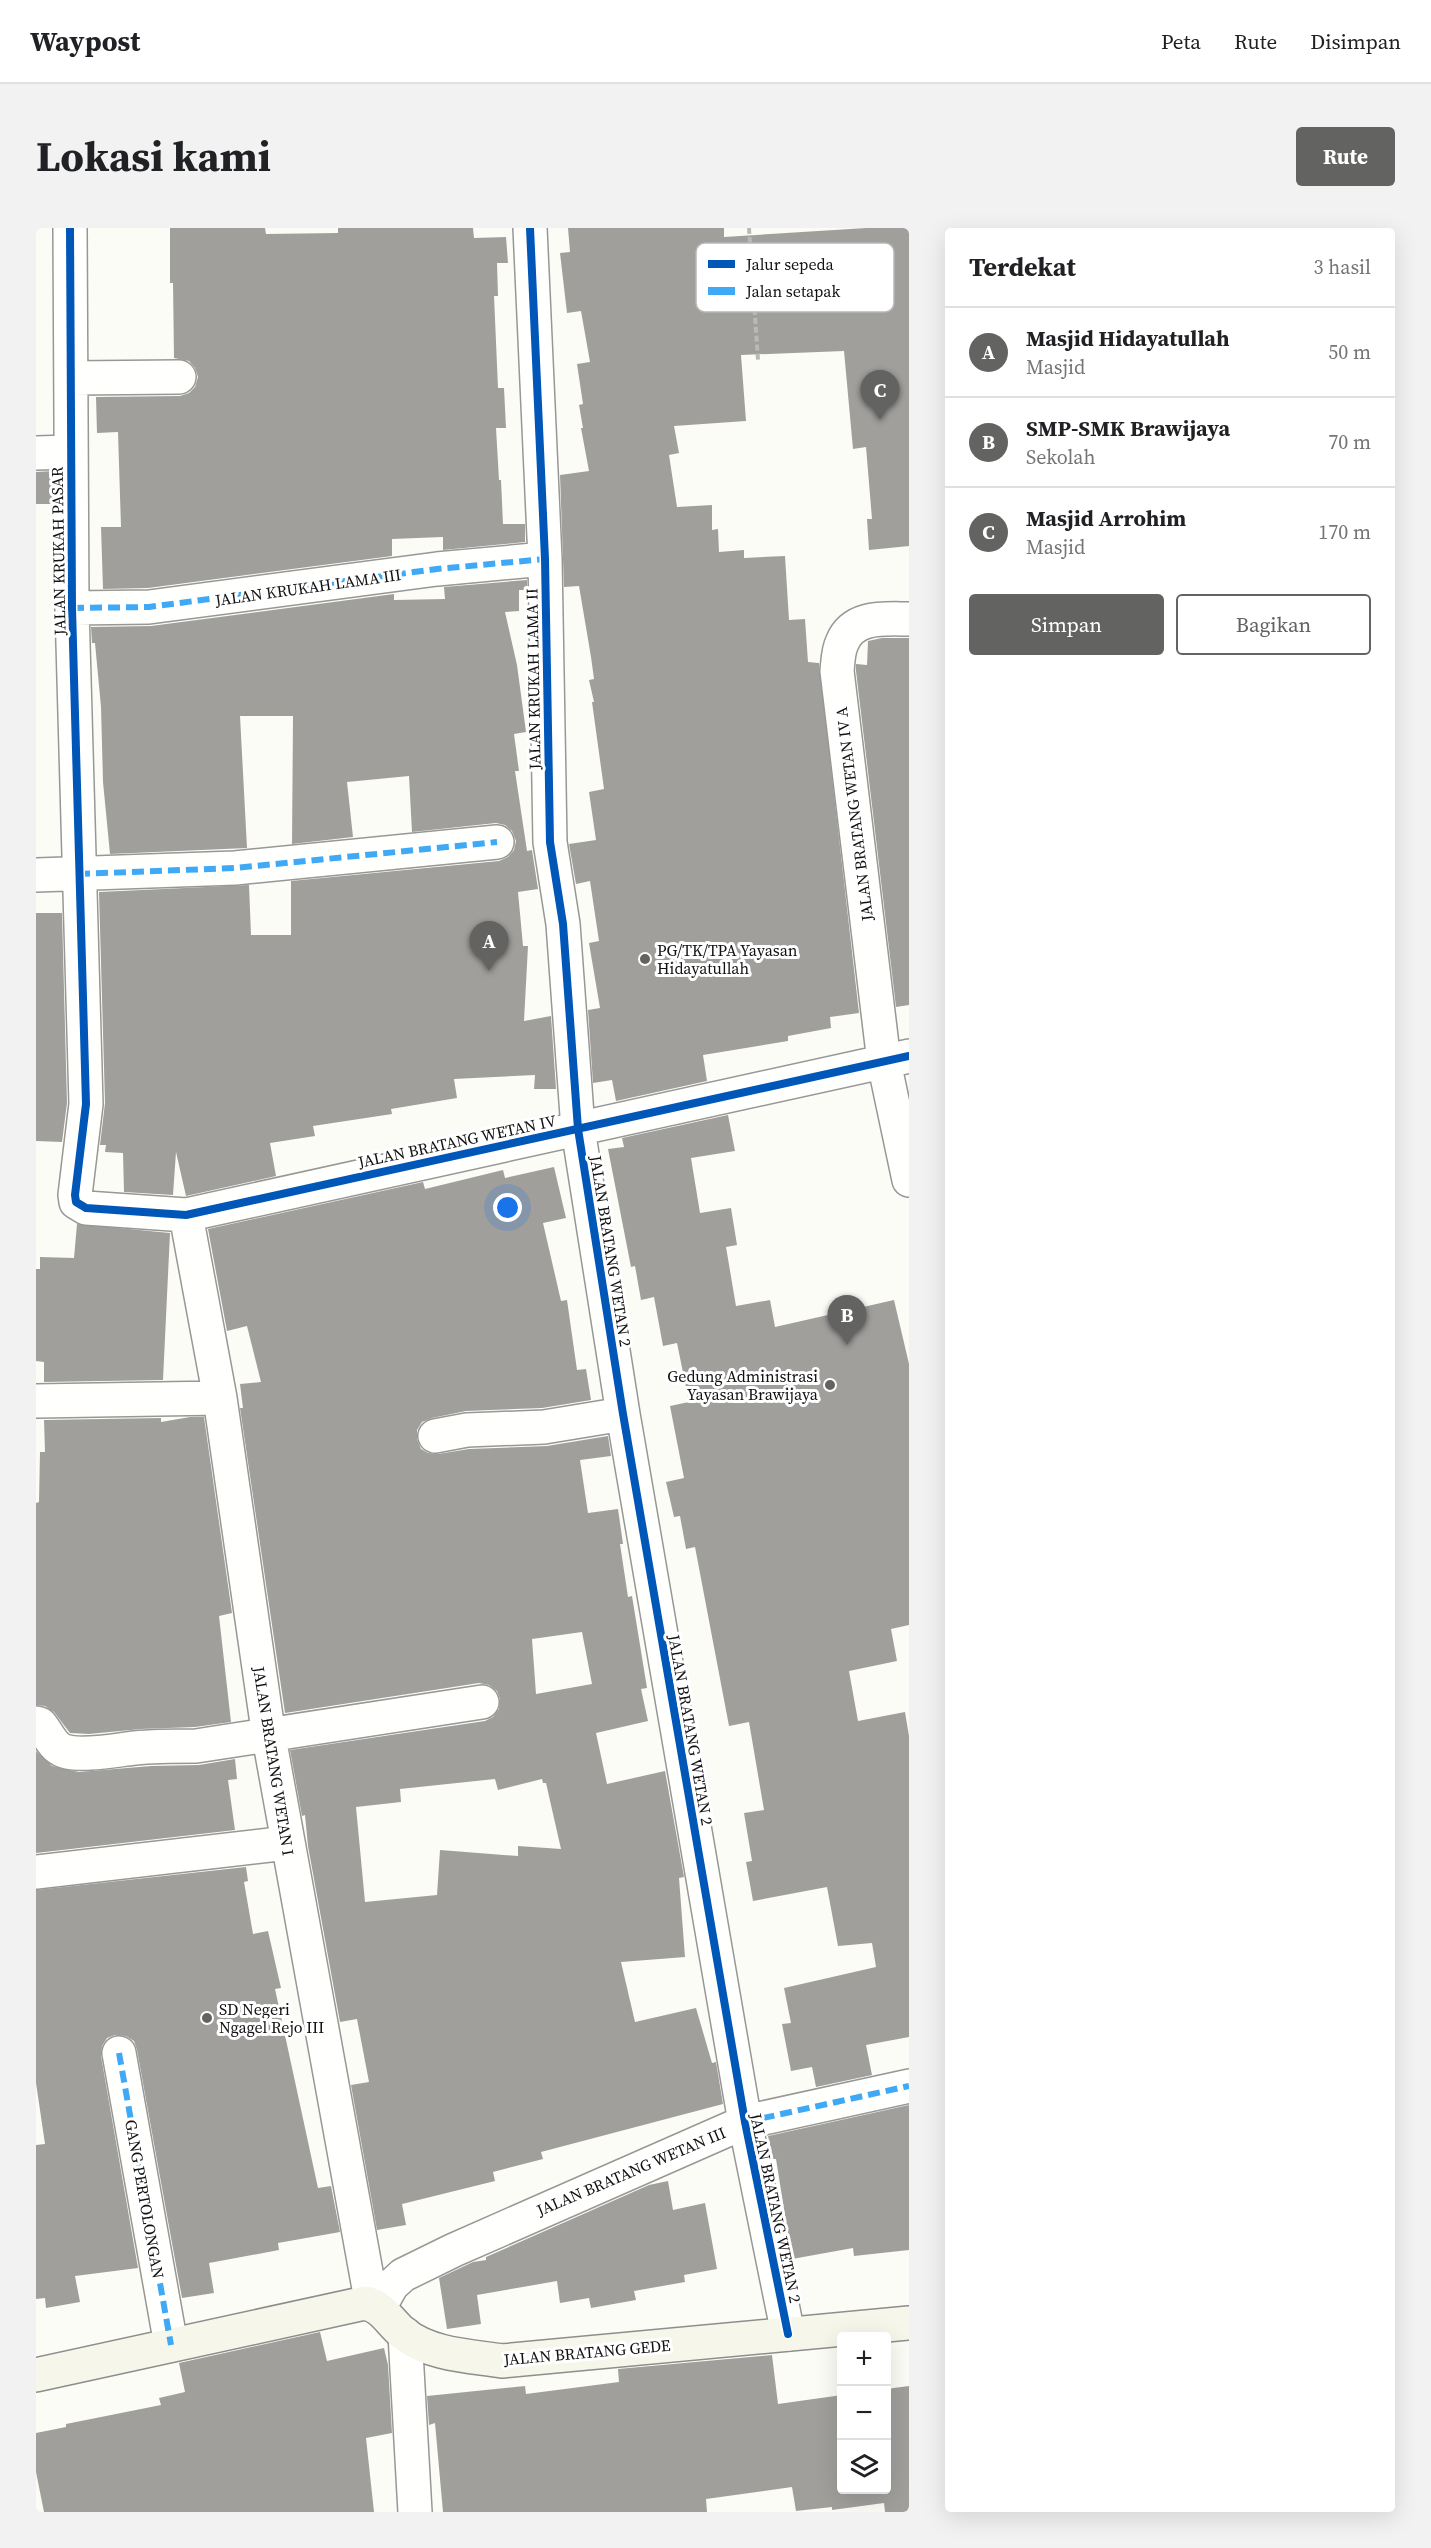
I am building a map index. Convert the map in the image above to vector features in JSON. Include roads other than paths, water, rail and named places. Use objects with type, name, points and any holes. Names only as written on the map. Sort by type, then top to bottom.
[{"type":"main road","points":[[36,2374],[324,2311],[365,2303],[376,2306]]},
{"type":"main road","name":"JALAN BRATANG GEDE","points":[[376,2306],[405,2334],[428,2347],[453,2354],[502,2361],[909,2323]]},
{"type":"street","name":"JALAN KRUKAH PASAR","points":[[70,228],[72,608],[86,1104],[75,1195],[76,1202],[86,1208],[186,1215]]},
{"type":"street","name":"JALAN KRUKAH LAMA II","points":[[530,228],[544,559],[550,843],[563,924],[578,1129]]},
{"type":"street","points":[[71,378],[179,377]]},
{"type":"street","points":[[36,453],[70,452]]},
{"type":"street","name":"JALAN KRUKAH LAMA III","points":[[72,608],[149,608],[437,569],[544,559]]},
{"type":"street","name":"JALAN BRATANG WETAN IV A","points":[[909,619],[866,620],[852,628],[842,642],[837,671],[896,1059],[909,1180]]},
{"type":"street","points":[[36,875],[236,868],[497,842]]},
{"type":"street","name":"JALAN BRATANG WETAN IV","points":[[186,1215],[896,1059]]},
{"type":"street","name":"JALAN BRATANG WETAN 2","points":[[578,1129],[623,1413],[745,2122],[788,2334]]},
{"type":"street","name":"JALAN BRATANG WETAN I","points":[[186,1215],[220,1398],[269,1737],[287,1842],[376,2306]]},
{"type":"street","points":[[36,1401],[220,1398]]},
{"type":"street","points":[[435,1436],[467,1430],[544,1427],[623,1413]]},
{"type":"street","points":[[36,1723],[40,1724],[53,1744],[64,1751],[96,1752],[156,1746],[195,1746],[269,1737],[482,1702]]},
{"type":"street","points":[[36,1872],[287,1842]]},
{"type":"street","name":"GANG PERTOLONGAN","points":[[119,2053],[171,2344]]},
{"type":"street","name":"JALAN BRATANG WETAN III","points":[[376,2306],[392,2285],[404,2275],[480,2237],[745,2122],[909,2086]]},
{"type":"street","points":[[405,2334],[415,2512]]},
{"type":"place","name":"Masjid Arrohim","points":[[880,420]]},
{"type":"place","name":"PG/TK/TPA Yayasan Hidayatullah","points":[[645,959]]},
{"type":"place","name":"Masjid Hidayatullah","points":[[489,971]]},
{"type":"place","name":"SMP-SMK Brawijaya","points":[[847,1345]]},
{"type":"place","name":"Gedung Administrasi Yayasan Brawijaya","points":[[830,1385]]},
{"type":"place","name":"SD Negeri Ngagel Rejo III","points":[[207,2018]]}]
